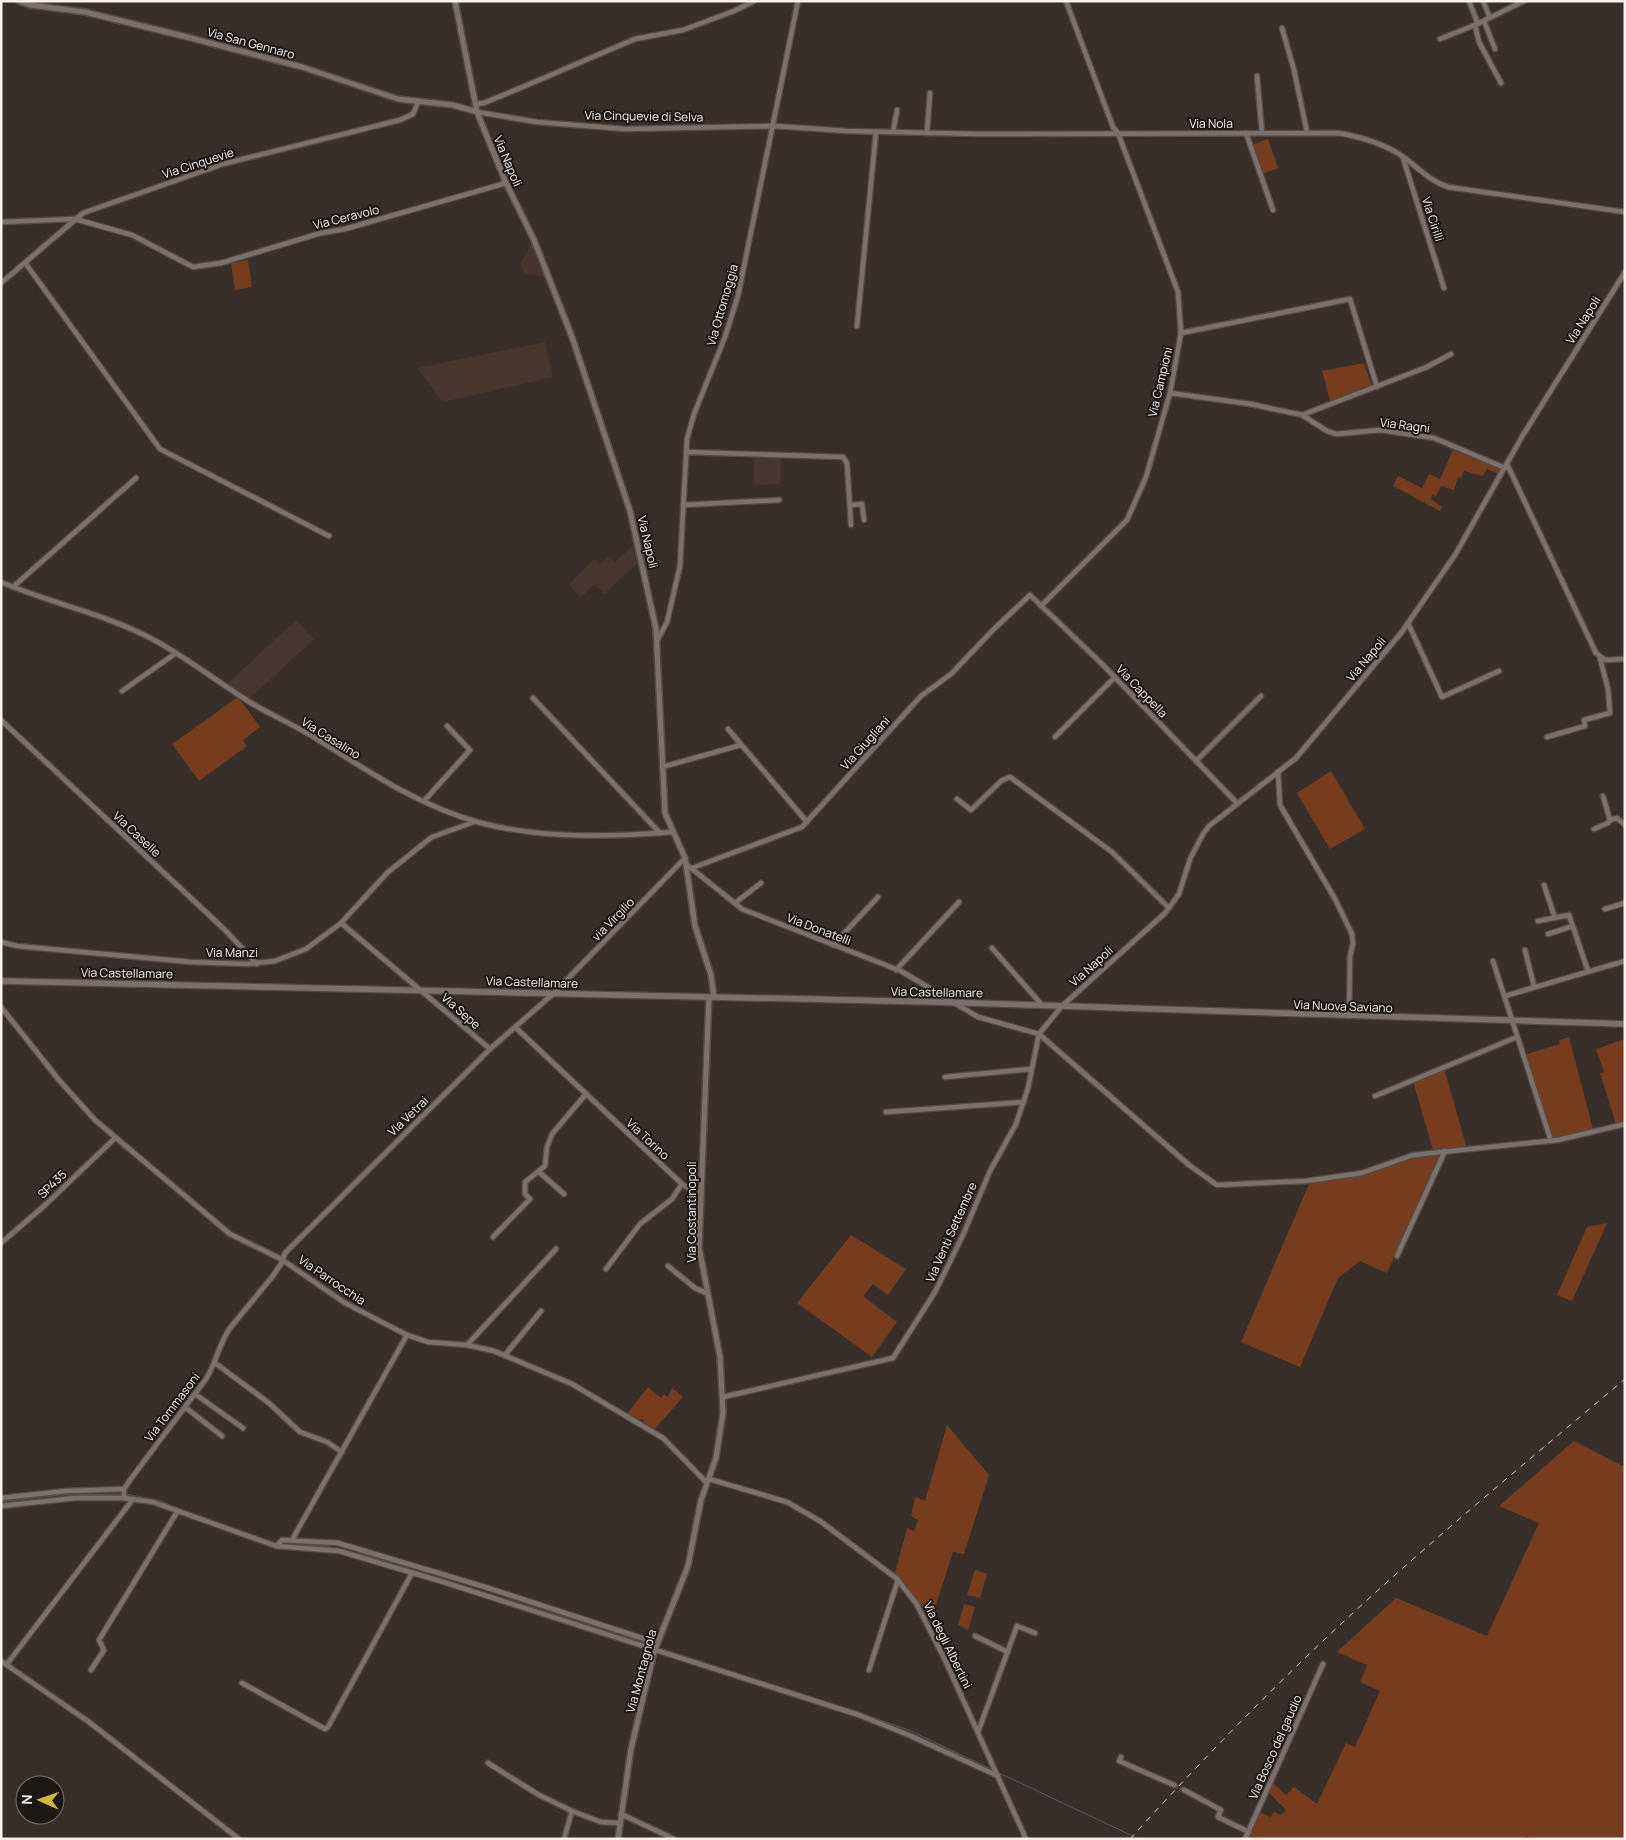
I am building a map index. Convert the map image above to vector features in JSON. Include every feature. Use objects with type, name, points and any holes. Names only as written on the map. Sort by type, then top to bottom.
[{"type":"main road","name":"Via Castellamare","points":[[1,981],[419,989],[1062,1006]]},
{"type":"main road","name":"Via Nuova Saviano","points":[[1062,1006],[1625,1024]]},
{"type":"street","name":"Via San Gennaro","points":[[19,1],[30,5],[85,12],[183,36],[302,67],[398,99],[453,105],[477,112]]},
{"type":"street","name":"Via Napoli","points":[[455,1],[477,112],[506,183],[544,266],[601,417],[630,511],[657,641],[664,809],[672,832],[686,861],[695,926],[711,975],[712,997]]},
{"type":"street","points":[[475,104],[484,103],[635,39],[683,30],[734,11],[754,1]]},
{"type":"street","name":"Via Ottomoggia","points":[[657,641],[667,622],[680,566],[686,452],[690,424],[725,338],[738,296],[798,1]]},
{"type":"street","name":"Via Campioni","points":[[1041,606],[1127,520],[1146,476],[1170,393],[1181,333],[1178,292],[1066,1]]},
{"type":"street","points":[[1469,1],[1479,23],[1495,49]]},
{"type":"street","points":[[1483,1],[1490,18]]},
{"type":"street","points":[[1440,39],[1524,1]]},
{"type":"street","points":[[1479,23],[1480,42],[1501,83]]},
{"type":"street","points":[[1282,28],[1294,70],[1307,132]]},
{"type":"street","points":[[1257,76],[1262,132]]},
{"type":"street","points":[[927,133],[930,93]]},
{"type":"street","name":"Via Cinquevie","points":[[1,283],[26,264],[82,213],[194,173],[400,120],[413,114],[418,102]]},
{"type":"street","points":[[893,132],[897,110]]},
{"type":"street","name":"Via Cinquevie di Selva","points":[[477,112],[537,122],[625,129],[781,127]]},
{"type":"street","name":"Via Nola","points":[[781,127],[927,133],[1307,132],[1351,135],[1379,144],[1403,156],[1432,180],[1448,186],[1625,212]]},
{"type":"street","points":[[857,326],[876,132]]},
{"type":"street","points":[[1246,133],[1273,210]]},
{"type":"street","name":"Via Cirilli","points":[[1403,156],[1444,288]]},
{"type":"street","name":"Via Ceravolo","points":[[75,219],[132,235],[190,267],[221,263],[321,233],[345,229],[506,183]]},
{"type":"street","points":[[1,222],[75,219]]},
{"type":"street","points":[[26,264],[160,449],[329,536]]},
{"type":"street","name":"Via Napoli","points":[[1062,1006],[1169,908],[1179,894],[1186,869],[1202,834],[1237,803],[1296,758],[1408,623],[1455,555],[1506,466],[1625,272]]},
{"type":"street","points":[[1181,333],[1350,298],[1377,386]]},
{"type":"street","points":[[1302,415],[1426,368],[1451,354]]},
{"type":"street","name":"Via Ragni","points":[[1170,393],[1250,404],[1302,415],[1327,431],[1336,434],[1381,430],[1434,438],[1506,466]]},
{"type":"street","points":[[686,452],[843,457],[847,463],[851,525]]},
{"type":"street","points":[[1506,466],[1600,658],[1608,689],[1610,713],[1584,720],[1585,726],[1547,737]]},
{"type":"street","points":[[13,587],[136,478]]},
{"type":"street","points":[[683,504],[779,500]]},
{"type":"street","points":[[850,505],[862,504],[864,520]]},
{"type":"street","name":"Via Casalino","points":[[1,582],[127,627],[176,653],[248,701],[316,738],[345,758],[405,793],[476,822],[554,834],[626,835],[672,832]]},
{"type":"street","name":"Via Cappella","points":[[1030,595],[1115,677],[1237,803]]},
{"type":"street","name":"Via Giugliani","points":[[692,868],[802,827],[921,696],[951,674],[994,628],[1030,595]]},
{"type":"street","points":[[1408,623],[1442,697],[1499,671]]},
{"type":"street","points":[[122,692],[176,653]]},
{"type":"street","points":[[1600,658],[1609,661],[1625,659]]},
{"type":"street","points":[[1055,737],[1115,677]]},
{"type":"street","points":[[1196,761],[1261,696]]},
{"type":"street","points":[[533,698],[660,833]]},
{"type":"street","name":"Via Caselle","points":[[1,720],[225,930],[257,964]]},
{"type":"street","points":[[424,801],[470,750],[446,726]]},
{"type":"street","points":[[728,729],[807,822]]},
{"type":"street","points":[[662,767],[742,746]]},
{"type":"street","points":[[1278,772],[1280,805],[1335,899],[1352,934],[1350,1016]]},
{"type":"street","points":[[957,799],[971,810],[1001,781],[1010,777],[1112,852],[1169,908]]},
{"type":"street","points":[[1603,796],[1610,820]]},
{"type":"street","points":[[1594,829],[1608,824],[1610,820],[1617,818],[1625,826]]},
{"type":"street","name":"Via Manzi","points":[[1,942],[17,946],[191,962],[257,964],[275,961],[306,949],[340,923],[388,872],[432,837],[476,822]]},
{"type":"street","name":"Via Donatelli","points":[[686,861],[742,909],[896,970],[978,1017],[1039,1034]]},
{"type":"street","name":"via Virgilio","points":[[554,993],[686,861]]},
{"type":"street","points":[[735,903],[761,883]]},
{"type":"street","points":[[1544,885],[1555,918]]},
{"type":"street","points":[[834,945],[878,897]]},
{"type":"street","points":[[896,970],[959,902]]},
{"type":"street","points":[[1605,909],[1625,903]]},
{"type":"street","points":[[1538,922],[1569,915],[1588,971]]},
{"type":"street","name":"Via Sepe","points":[[340,923],[490,1049]]},
{"type":"street","points":[[1548,934],[1573,926]]},
{"type":"street","points":[[992,948],[1042,1005]]},
{"type":"street","points":[[1525,950],[1534,986]]},
{"type":"street","points":[[1493,961],[1550,1141]]},
{"type":"street","points":[[1505,996],[1625,961]]},
{"type":"street","name":"Via Vetrai","points":[[281,1259],[314,1222],[490,1049],[554,993]]},
{"type":"street","name":"Via Costantinopoli","points":[[708,1481],[716,1458],[723,1396],[720,1357],[706,1293],[699,1247],[700,1192],[712,997]]},
{"type":"street","name":"Via Parrocchia","points":[[1,1006],[59,1080],[115,1138],[230,1234],[281,1259],[344,1303],[407,1335],[428,1342],[467,1345],[505,1356],[572,1384],[655,1432],[672,1445],[708,1481]]},
{"type":"street","name":"Via Venti Settembre","points":[[723,1396],[893,1358],[935,1292],[950,1263],[984,1183],[1004,1148],[1024,1102],[1039,1034],[1062,1006]]},
{"type":"street","name":"Via Torino","points":[[515,1027],[682,1184],[691,1190],[700,1192]]},
{"type":"street","points":[[1039,1034],[1189,1165],[1217,1185],[1306,1181],[1362,1173],[1413,1155],[1550,1141],[1625,1124]]},
{"type":"street","points":[[1375,1096],[1517,1037]]},
{"type":"street","points":[[945,1078],[1031,1069]]},
{"type":"street","points":[[493,1237],[530,1199],[525,1194],[525,1182],[545,1166],[547,1147],[552,1134],[586,1094]]},
{"type":"street","points":[[886,1112],[1024,1102]]},
{"type":"street","name":"SP435","points":[[1,1243],[44,1206],[115,1138]]},
{"type":"street","points":[[1397,1256],[1446,1151]]},
{"type":"street","points":[[539,1172],[564,1194]]},
{"type":"street","points":[[606,1268],[640,1224],[672,1199],[682,1184]]},
{"type":"street","points":[[467,1345],[556,1248]]},
{"type":"street","name":"Via Tommasoni","points":[[124,1494],[215,1363],[224,1336],[272,1277],[281,1264],[281,1259]]},
{"type":"street","points":[[668,1266],[695,1288],[706,1293]]},
{"type":"street","points":[[505,1356],[541,1311]]},
{"type":"street","points":[[292,1540],[407,1335]]},
{"type":"street","points":[[215,1363],[269,1403],[300,1432],[327,1442],[342,1452]]},
{"type":"street","points":[[195,1394],[243,1428]]},
{"type":"street","points":[[185,1407],[222,1436]]},
{"type":"street","name":"Via degli Albertini","points":[[708,1481],[787,1502],[827,1526],[898,1580],[916,1603],[978,1732],[1026,1839]]},
{"type":"street","name":"Via Montagnola","points":[[618,1839],[631,1749],[655,1649],[688,1566],[698,1509],[708,1481]]},
{"type":"street","points":[[1,1498],[66,1490],[124,1494],[133,1499],[152,1502],[177,1512],[278,1544],[339,1551],[655,1649],[886,1725],[996,1772]]},
{"type":"street","points":[[1,1506],[60,1498],[124,1494]]},
{"type":"street","points":[[7,1664],[133,1499]]},
{"type":"street","points":[[91,1670],[104,1650],[99,1640],[177,1512]]},
{"type":"street","points":[[278,1544],[282,1540],[338,1543],[485,1587],[657,1643]]},
{"type":"street","points":[[242,1683],[325,1729],[412,1573]]},
{"type":"street","points":[[869,1670],[898,1580]]},
{"type":"street","points":[[978,1732],[1017,1626],[1035,1633]]},
{"type":"street","points":[[975,1636],[1008,1652]]},
{"type":"street","points":[[1,1661],[89,1722],[240,1839]]},
{"type":"street","name":"Via Bosco del gaudio","points":[[1245,1839],[1323,1664]]},
{"type":"street","points":[[1121,1757],[1120,1761],[1174,1785]]},
{"type":"street","points":[[488,1763],[539,1795],[572,1811],[601,1822],[619,1823]]},
{"type":"street","points":[[1184,1790],[1222,1810],[1218,1817],[1249,1832]]},
{"type":"street","points":[[564,1839],[572,1811]]},
{"type":"street","points":[[621,1814],[674,1839]]},
{"type":"shaded area","points":[[1268,139],[1278,168],[1262,174],[1252,145]]},
{"type":"shaded area","points":[[533,242],[547,277],[525,275],[520,263]]},
{"type":"shaded area","points":[[248,260],[252,287],[235,290],[231,263]]},
{"type":"shaded area","points":[[545,342],[553,377],[443,402],[417,368]]},
{"type":"shaded area","points":[[1364,363],[1372,387],[1331,404],[1322,371]]},
{"type":"shaded area","points":[[1453,450],[1502,469],[1499,474],[1487,469],[1483,476],[1464,471],[1461,478],[1458,477],[1454,490],[1441,486],[1436,496],[1433,494],[1431,499],[1442,507],[1440,511],[1393,486],[1398,476],[1422,488],[1429,474],[1440,479]]},
{"type":"shaded area","points":[[754,457],[781,458],[781,484],[753,485]]},
{"type":"shaded area","points":[[635,544],[639,561],[605,594],[595,584],[581,597],[569,585],[594,559],[599,564],[608,556],[615,562]]},
{"type":"shaded area","points":[[296,620],[314,639],[249,699],[226,685]]},
{"type":"shaded area","points":[[238,697],[260,727],[243,740],[247,746],[199,781],[172,744]]},
{"type":"shaded area","points":[[1331,771],[1365,829],[1330,849],[1297,793]]},
{"type":"shaded area","points":[[1569,1037],[1593,1129],[1551,1140],[1524,1055],[1560,1044],[1559,1040]]},
{"type":"shaded area","points":[[1625,1039],[1625,1122],[1616,1124],[1600,1073],[1604,1072],[1596,1049]]},
{"type":"shaded area","points":[[1444,1068],[1467,1149],[1439,1151],[1440,1156],[1387,1273],[1360,1261],[1338,1278],[1300,1367],[1241,1342],[1309,1184],[1355,1176],[1355,1171],[1372,1168],[1402,1156],[1433,1150],[1413,1081]]},
{"type":"shaded area","points":[[1607,1223],[1572,1301],[1557,1295],[1587,1227]]},
{"type":"shaded area","points":[[851,1235],[906,1269],[888,1295],[873,1284],[863,1296],[897,1322],[872,1357],[797,1303]]},
{"type":"shaded area","points":[[648,1387],[661,1398],[664,1394],[668,1397],[672,1388],[683,1397],[655,1429],[643,1422],[644,1420],[627,1414]]},
{"type":"shaded area","points":[[947,1425],[989,1475],[964,1554],[953,1552],[930,1623],[907,1586],[895,1573],[907,1528],[914,1531],[918,1520],[911,1516],[915,1497],[925,1501]]},
{"type":"shaded area","points":[[1574,1441],[1625,1467],[1625,1839],[1530,1839],[1527,1836],[1523,1839],[1248,1838],[1260,1812],[1270,1817],[1274,1812],[1281,1815],[1286,1810],[1268,1792],[1272,1782],[1286,1795],[1294,1787],[1317,1804],[1346,1743],[1355,1747],[1380,1691],[1360,1682],[1367,1665],[1337,1652],[1396,1598],[1487,1636],[1539,1523],[1499,1506]]},
{"type":"shaded area","points":[[975,1570],[987,1574],[980,1598],[967,1595]]},
{"type":"shaded area","points":[[964,1604],[975,1607],[968,1630],[958,1625]]},
{"type":"waterway","points":[[1,1502],[60,1495],[122,1494]]},
{"type":"waterway","points":[[126,1494],[161,1501],[189,1513]]},
{"type":"waterway","points":[[228,1527],[276,1543]]},
{"type":"waterway","points":[[283,1544],[324,1546],[366,1555],[652,1645]]},
{"type":"waterway","points":[[663,1649],[844,1708]]},
{"type":"waterway","points":[[862,1714],[909,1730],[991,1769]]},
{"type":"waterway","points":[[997,1772],[1139,1839]]},
{"type":"tunnel","points":[[1174,1785],[1184,1790]]},
{"type":"railway","points":[[1130,1839],[1181,1783],[1287,1675],[1342,1623],[1446,1530],[1625,1379]]}]
